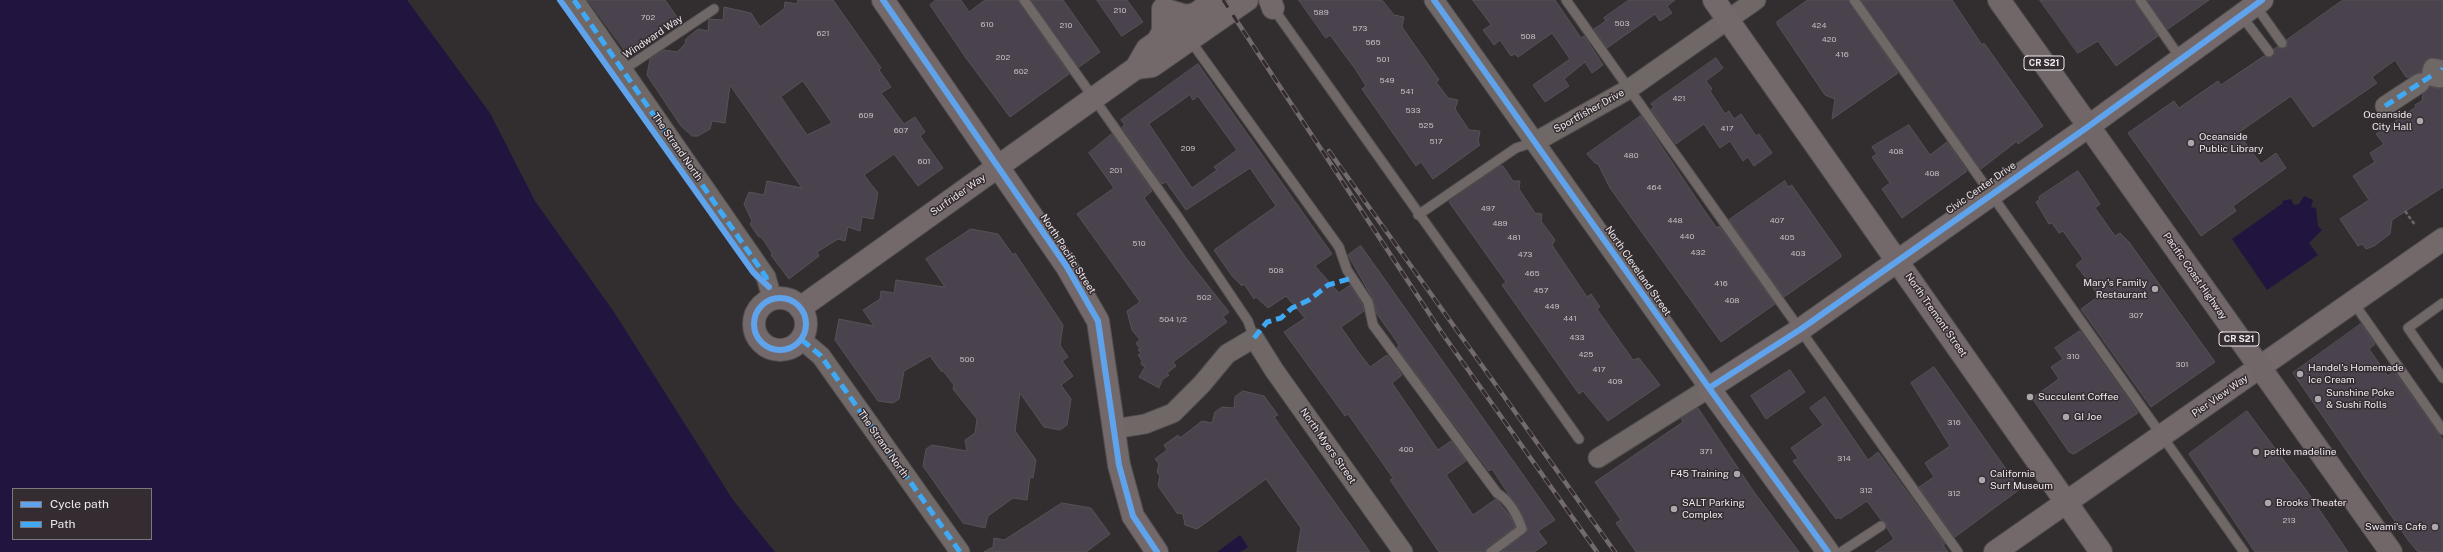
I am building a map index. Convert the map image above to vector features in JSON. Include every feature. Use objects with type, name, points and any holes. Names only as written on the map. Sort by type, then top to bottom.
[{"type":"main road","name":"Pacific Coast Highway","points":[[1999,0],[2259,369],[2391,552]]},
{"type":"street","name":"North Pacific Street","points":[[883,0],[1067,267],[1098,321],[1119,465],[1133,516],[1157,552]]},
{"type":"street","name":"Surfrider Way","points":[[1136,68],[1152,66],[1247,0]]},
{"type":"street","name":"North Cleveland Street","points":[[1434,0],[1709,388],[1828,552]]},
{"type":"street","name":"North Tremont Street","points":[[1714,0],[1898,260],[2101,552]]},
{"type":"street","name":"Sportfisher Drive","points":[[1535,142],[1629,89],[1756,0]]},
{"type":"street","name":"The Strand North","points":[[578,1],[623,70],[766,277],[772,298]]},
{"type":"street","name":"Surfrider Way","points":[[800,308],[1136,68],[1147,49],[1207,7]]},
{"type":"street","name":"Civic Center Drive","points":[[1709,388],[1801,329],[2089,126],[2253,7]]},
{"type":"street","points":[[2385,106],[2433,75]]},
{"type":"street","name":"Pier View Way","points":[[1996,552],[2443,239]]},
{"type":"street","points":[[787,297],[800,308],[805,317],[806,327],[802,340],[789,348],[779,350],[770,348],[759,341],[754,333],[753,323],[757,311],[763,302],[772,298],[787,297]]},
{"type":"street","points":[[1114,429],[1145,424],[1173,413],[1202,384],[1227,354],[1254,338]]},
{"type":"street","name":"North Myers Street","points":[[1254,338],[1274,370],[1403,552]]},
{"type":"street","name":"The Strand North","points":[[802,340],[821,356],[960,552]]},
{"type":"street","points":[[1598,458],[1709,388]]},
{"type":"lane","points":[[1024,0],[1178,217],[1248,321],[1254,338]]},
{"type":"lane","points":[[1566,0],[1958,552]]},
{"type":"lane","points":[[1854,0],[2161,437],[2244,552]]},
{"type":"lane","points":[[2140,0],[2181,59]]},
{"type":"lane","points":[[1271,4],[1418,216],[1578,439]]},
{"type":"lane","points":[[2253,7],[2282,43]]},
{"type":"lane","points":[[2253,7],[2269,52]]},
{"type":"lane","name":"Windward Way","points":[[623,70],[714,9]]},
{"type":"lane","points":[[1190,40],[1339,247],[1347,270],[1368,302],[1373,325],[1497,493],[1505,498],[1518,517],[1522,529],[1491,552]]},
{"type":"lane","name":"Sportfisher Drive","points":[[1418,216],[1516,148],[1535,142]]},
{"type":"lane","points":[[2353,302],[2443,430]]},
{"type":"lane","points":[[2443,303],[2408,328],[2443,378]]},
{"type":"lane","points":[[1841,552],[1881,526]]},
{"type":"path","points":[[2405,211],[2415,225]]},
{"type":"shaded area","points":[[0,0],[407,0],[490,113],[535,201],[614,312],[733,500],[775,552],[0,552]]},
{"type":"shaded area","points":[[2304,196],[2313,200],[2311,207],[2316,208],[2318,226],[2322,230],[2309,243],[2318,255],[2267,290],[2232,239],[2283,203],[2282,201],[2291,199],[2294,205],[2299,204]]},
{"type":"shaded area","points":[[1240,535],[1248,547],[1240,552],[1217,552]]},
{"type":"building","points":[[588,0],[665,0],[677,17],[627,53]]},
{"type":"building","points":[[798,0],[833,0],[881,68],[879,70],[891,87],[881,93],[904,124],[915,117],[925,132],[920,136],[943,168],[918,186],[894,154],[864,175],[878,193],[873,219],[862,217],[860,231],[848,227],[845,241],[838,239],[817,252],[819,256],[789,279],[771,255],[772,253],[762,238],[758,236],[750,224],[752,221],[744,204],[749,192],[764,195],[767,181],[802,188],[730,85],[725,123],[712,121],[710,129],[698,136],[692,136],[681,126],[647,75],[650,59],[664,50],[677,52],[685,44],[686,39],[698,29],[708,31],[709,19],[723,20],[724,7],[751,13],[760,27],[784,9],[785,2],[797,4]],"holes":[[[803,81],[832,123],[807,135],[781,97]]]},
{"type":"building","points":[[936,0],[961,0],[969,12],[985,0],[1018,0],[1069,74],[1010,117],[966,58],[930,5]]},
{"type":"building","points":[[1031,0],[1063,0],[1100,52],[1079,67]]},
{"type":"building","points":[[1097,0],[1127,0],[1143,22],[1122,36]]},
{"type":"building","points":[[1299,0],[1382,0],[1394,15],[1404,17],[1402,27],[1439,80],[1436,82],[1448,98],[1458,100],[1455,109],[1469,130],[1480,131],[1478,141],[1480,145],[1433,179],[1421,162],[1416,166],[1362,89],[1366,86],[1356,70],[1330,35],[1326,38]]},
{"type":"building","points":[[1473,0],[1555,0],[1581,38],[1584,36],[1603,65],[1592,73],[1585,62],[1564,79],[1569,86],[1545,102],[1533,85],[1570,59],[1552,33],[1518,57],[1515,54],[1511,56],[1500,40],[1494,45],[1483,30],[1491,25]]},
{"type":"building","points":[[1629,0],[1675,0],[1667,6],[1672,13],[1660,21],[1655,14],[1607,48],[1594,29],[1606,21],[1604,18]]},
{"type":"building","points":[[1808,0],[1848,0],[1898,73],[1832,119],[1835,99],[1825,95],[1777,24],[1777,22]]},
{"type":"building","points":[[1861,0],[1952,0],[1982,45],[1984,43],[2043,126],[2018,144],[2017,141],[1981,169]]},
{"type":"building","points":[[2040,0],[2134,0],[2158,36],[2116,66],[2098,41],[2078,53]]},
{"type":"building","points":[[2147,0],[2209,0],[2168,29]]},
{"type":"building","points":[[2343,0],[2443,0],[2443,59],[2429,58],[2425,61],[2421,72],[2409,77],[2406,77],[2395,60],[2372,77],[2377,83],[2313,127],[2291,96],[2238,133],[2261,164],[2276,153],[2286,168],[2233,206],[2236,211],[2201,236],[2128,133],[2174,101],[2179,108],[2218,81],[2221,85],[2264,56],[2272,57],[2274,49],[2277,47],[2285,48],[2288,45],[2287,40]]},
{"type":"building","points":[[1716,58],[1723,68],[1706,81],[1712,89],[1710,91],[1725,114],[1729,111],[1734,119],[1741,114],[1756,136],[1759,134],[1772,153],[1754,166],[1748,157],[1743,161],[1730,141],[1720,148],[1704,124],[1676,144],[1651,109],[1654,107],[1651,104]]},
{"type":"building","points":[[1198,64],[1332,254],[1315,266],[1339,293],[1350,285],[1362,304],[1364,311],[1341,327],[1370,367],[1387,355],[1402,375],[1392,383],[1438,450],[1451,441],[1466,461],[1446,475],[1473,515],[1496,499],[1510,516],[1515,527],[1487,547],[1485,552],[1439,552],[1390,480],[1393,478],[1348,414],[1345,416],[1284,332],[1305,318],[1286,296],[1268,308],[1256,297],[1254,299],[1244,284],[1242,286],[1232,276],[1214,250],[1276,206],[1250,168],[1186,210],[1166,182],[1162,184],[1122,127],[1125,125],[1121,120]],"holes":[[[1190,95],[1193,100],[1198,96],[1237,150],[1214,167],[1217,170],[1192,188],[1149,124]]]},
{"type":"building","points":[[2430,87],[2443,89],[2443,187],[2392,220],[2390,234],[2374,246],[2366,249],[2362,244],[2358,246],[2340,219],[2369,200],[2353,176],[2375,162],[2370,153],[2384,144],[2376,134],[2416,107],[2415,105],[2422,101],[2423,94]]},
{"type":"building","points":[[1641,116],[1706,213],[1717,228],[1719,226],[1775,304],[1721,342],[1610,188],[1598,164],[1595,163],[1587,154]]},
{"type":"building","points":[[1909,125],[1930,155],[1947,142],[1967,171],[1902,218],[1882,189],[1890,183],[1872,157],[1877,154],[1872,147]]},
{"type":"building","points":[[1112,134],[1152,191],[1144,198],[1186,258],[1229,312],[1223,317],[1227,322],[1173,362],[1176,366],[1167,373],[1169,375],[1162,380],[1159,388],[1139,377],[1145,367],[1141,364],[1142,361],[1138,355],[1141,353],[1138,350],[1140,349],[1136,343],[1140,340],[1132,330],[1127,311],[1140,302],[1077,214],[1114,188],[1089,153]]},
{"type":"building","points":[[1500,166],[1503,166],[1513,181],[1520,181],[1519,189],[1535,213],[1542,214],[1541,221],[1555,240],[1552,245],[1587,297],[1591,294],[1600,307],[1597,309],[1633,360],[1639,358],[1660,385],[1608,421],[1583,391],[1579,394],[1502,285],[1506,282],[1449,202]]},
{"type":"building","points":[[2078,171],[2100,204],[2095,208],[2115,236],[2120,233],[2129,242],[2215,362],[2151,407],[2081,309],[2099,296],[2076,265],[2083,259],[2063,231],[2059,233],[2052,223],[2049,224],[2036,202],[2040,199],[2039,197]]},
{"type":"building","points":[[1785,181],[1788,187],[1792,185],[1841,257],[1784,297],[1729,220]]},
{"type":"building","points":[[971,229],[998,234],[1013,255],[1015,253],[1063,325],[1060,345],[1068,357],[1062,361],[1073,376],[1061,385],[1071,399],[1067,425],[1060,430],[1044,427],[1020,393],[1015,431],[1036,460],[1033,478],[1030,477],[1027,500],[1013,498],[988,516],[985,528],[963,523],[923,466],[926,449],[932,445],[967,451],[965,440],[975,433],[977,419],[953,389],[954,385],[944,372],[941,371],[930,356],[904,371],[899,399],[893,403],[878,401],[835,340],[839,319],[874,326],[863,310],[880,299],[881,291],[894,293],[896,280],[945,287],[926,259]]},
{"type":"building","points":[[1361,246],[1555,520],[1538,531],[1547,543],[1534,552],[1501,552],[1528,531],[1523,516],[1492,469],[1489,471],[1397,348],[1399,346],[1397,342],[1377,314],[1373,299],[1348,255]]},
{"type":"building","points":[[2361,324],[2375,344],[2369,349],[2388,376],[2394,371],[2443,440],[2443,552],[2418,552],[2408,540],[2293,373]]},
{"type":"building","points":[[2080,331],[2138,413],[2074,454],[2069,452],[2032,398],[2059,379],[2051,367],[2063,359],[2055,348]]},
{"type":"building","points":[[1934,367],[2020,489],[1955,537],[1919,487],[1934,477],[1925,463],[1950,446],[1911,383]]},
{"type":"building","points":[[1790,370],[1805,392],[1766,419],[1751,396]]},
{"type":"building","points":[[1243,391],[1264,396],[1278,415],[1274,417],[1370,552],[1297,552],[1301,528],[1266,479],[1197,529],[1185,525],[1183,514],[1177,513],[1158,486],[1160,476],[1157,472],[1159,464],[1155,459],[1167,450],[1164,445],[1178,435],[1180,438],[1202,421],[1212,423],[1215,412],[1222,407],[1234,408],[1235,397]]},
{"type":"building","points":[[1825,397],[1868,460],[1878,452],[1945,544],[1943,545],[1948,552],[1875,552],[1894,539],[1887,528],[1886,522],[1881,520],[1867,501],[1840,519],[1839,517],[1836,519],[1793,461],[1798,458],[1791,448],[1823,425],[1810,408]]},
{"type":"building","points":[[1698,408],[1754,492],[1799,552],[1636,552],[1616,523],[1621,520],[1595,482],[1683,422],[1681,418]]},
{"type":"building","points":[[2247,411],[2306,490],[2348,552],[2255,552],[2189,454]]},
{"type":"building","points":[[1062,503],[1091,508],[1110,534],[1086,552],[984,552],[993,547],[994,538],[1004,540]]},
{"type":"railway","points":[[1223,0],[1442,333],[1597,552]]},
{"type":"railway","points":[[1329,151],[1615,552]]},
{"type":"marked path","points":[[574,0],[766,277],[768,284]]},
{"type":"marked path","points":[[2385,106],[2431,76]]},
{"type":"marked path","points":[[1254,338],[1267,322],[1281,318],[1292,308],[1309,300],[1328,285],[1352,278]]},
{"type":"marked path","points":[[802,340],[821,356],[960,552]]},
{"type":"cycle path","points":[[560,0],[753,272],[769,287]]},
{"type":"cycle path","points":[[883,0],[1067,267],[1098,321],[1119,465],[1133,516],[1157,552]]},
{"type":"cycle path","points":[[1434,0],[1709,388],[1828,552]]},
{"type":"cycle path","points":[[1709,388],[1801,329],[2089,126],[2262,0]]},
{"type":"cycle path","points":[[775,298],[785,298],[799,305],[806,319],[806,324],[806,329],[799,343],[785,350],[775,350],[765,346],[758,339],[754,329],[754,319],[758,309],[765,302],[775,298]]},
{"type":"place","name":"Oceanside City Hall","points":[[2420,121]]},
{"type":"place","name":"Oceanside Public Library","points":[[2191,143]]},
{"type":"place","name":"Mary's Family Restaurant","points":[[2155,289]]},
{"type":"place","name":"Handel's Homemade Ice Cream","points":[[2300,374]]},
{"type":"place","name":"Succulent Coffee","points":[[2030,397]]},
{"type":"place","name":"Sunshine Poke & Sushi Rolls","points":[[2318,399]]},
{"type":"place","name":"GI Joe","points":[[2066,417]]},
{"type":"place","name":"petite madeline","points":[[2256,452]]},
{"type":"place","name":"F45 Training","points":[[1737,474]]},
{"type":"place","name":"California Surf Museum","points":[[1982,480]]},
{"type":"place","name":"Brooks Theater","points":[[2268,503]]},
{"type":"place","name":"SALT Parking Complex","points":[[1674,509]]},
{"type":"place","name":"Swami's Cafe","points":[[2435,527]]}]
